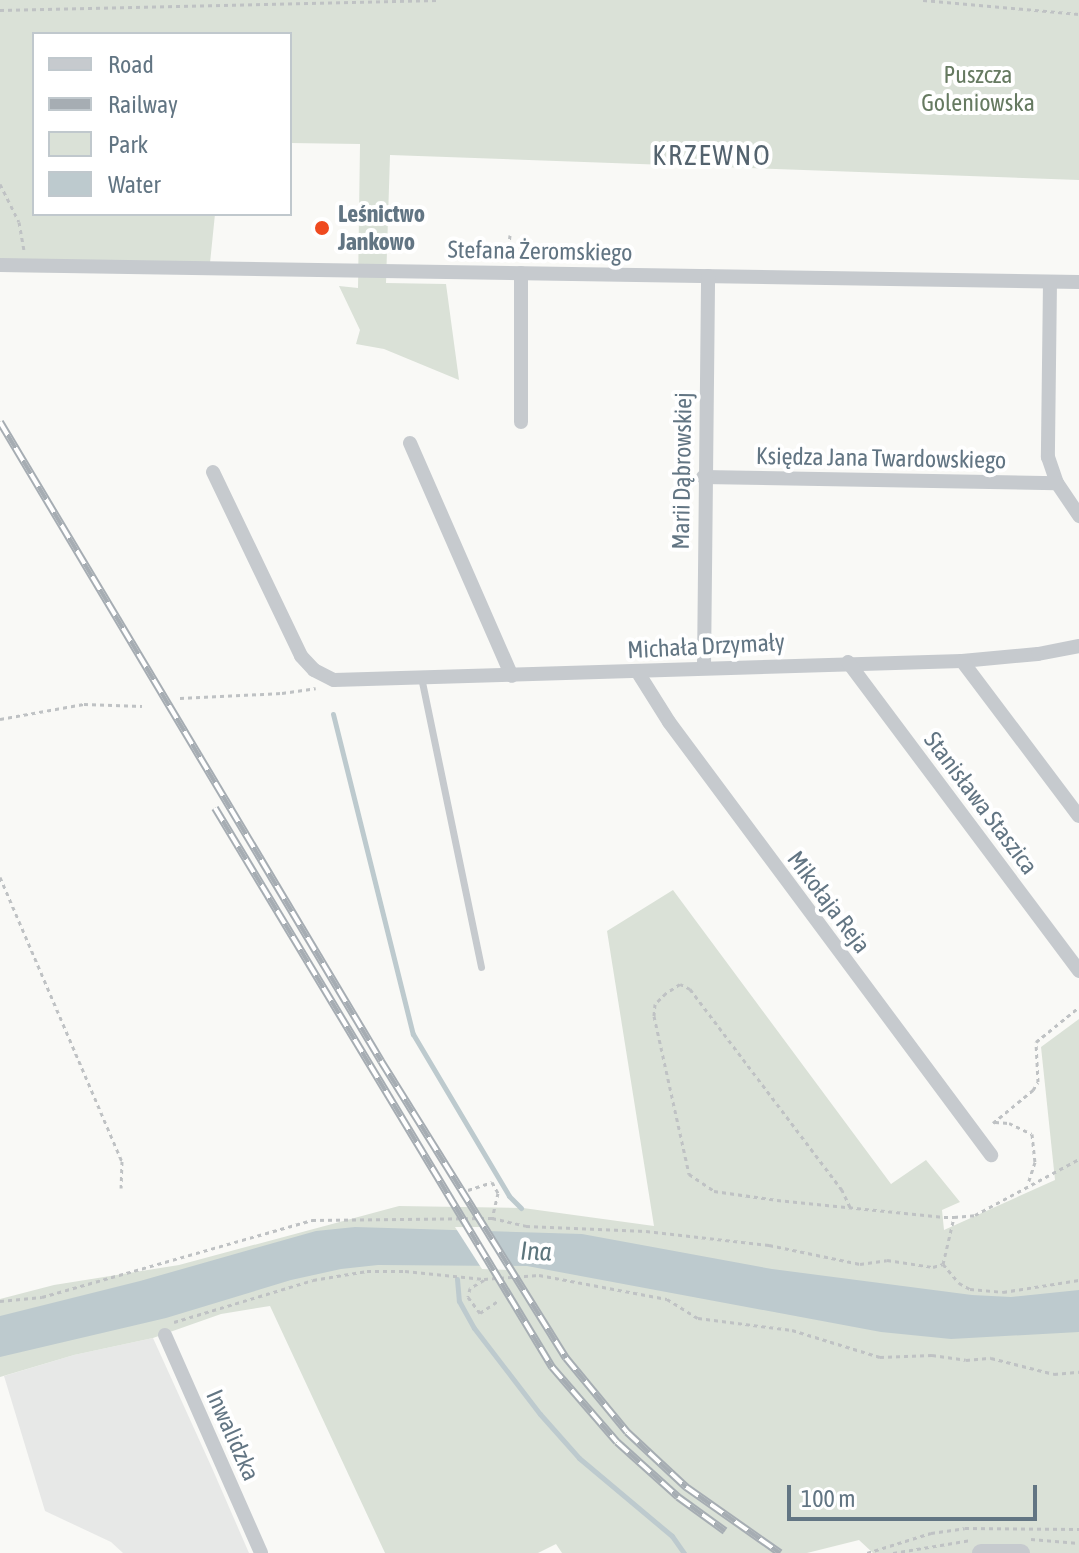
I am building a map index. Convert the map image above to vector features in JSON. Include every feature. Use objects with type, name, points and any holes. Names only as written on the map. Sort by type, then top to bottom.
[{"type":"street","name":"Stefana Żeromskiego","points":[[0,265],[1079,282]]},
{"type":"street","points":[[521,273],[521,422]]},
{"type":"street","name":"Marii Dąbrowskiej","points":[[704,667],[703,477],[708,276]]},
{"type":"street","points":[[1050,282],[1047,444],[1057,483],[1079,516]]},
{"type":"street","points":[[410,443],[512,676]]},
{"type":"street","points":[[213,472],[301,656],[314,670],[334,680]]},
{"type":"street","name":"Księdza Jana Twardowskiego","points":[[703,477],[1057,483]]},
{"type":"street","name":"Michała Drzymały","points":[[334,680],[848,662],[962,661],[1038,654],[1079,646]]},
{"type":"street","points":[[962,661],[1079,816]]},
{"type":"street","name":"Stanisława Staszica","points":[[848,662],[1079,971]]},
{"type":"street","name":"Mikołaja Reja","points":[[637,671],[669,722],[991,1155]]},
{"type":"street","name":"Inwalidzka","points":[[165,1335],[261,1553]]},
{"type":"street","points":[[981,1553],[1021,1553]]},
{"type":"lane","points":[[421,677],[481,967]]},
{"type":"path","points":[[0,10],[439,0]]},
{"type":"path","points":[[923,0],[1079,14]]},
{"type":"path","points":[[0,184],[23,235],[25,266]]},
{"type":"path","points":[[510,235],[509,244],[515,244]]},
{"type":"path","points":[[180,698],[309,690],[334,680]]},
{"type":"path","points":[[0,719],[84,704],[142,706]]},
{"type":"path","points":[[0,877],[122,1161],[121,1188]]},
{"type":"path","points":[[850,1207],[842,1190],[690,989],[680,984],[666,993],[655,1004],[654,1016],[689,1174],[714,1191],[850,1207],[954,1217],[975,1215],[1079,1159]]},
{"type":"path","points":[[993,1123],[1033,1090],[1038,1082],[1036,1042],[1079,1007]]},
{"type":"path","points":[[972,1129],[993,1123],[1009,1123],[1032,1134],[1035,1162],[1028,1184]]},
{"type":"path","points":[[468,1190],[493,1184],[498,1193],[492,1218]]},
{"type":"path","points":[[943,1264],[954,1217]]},
{"type":"path","points":[[0,1301],[42,1297],[312,1220],[492,1218],[526,1226],[646,1231],[769,1245],[860,1264],[887,1260],[933,1267],[943,1264]]},
{"type":"path","points":[[943,1264],[959,1283],[970,1289],[1003,1292],[1079,1280]]},
{"type":"path","points":[[165,1335],[160,1327],[189,1316],[336,1275],[405,1271],[484,1279],[539,1275],[617,1286],[667,1299],[698,1318],[792,1330],[880,1357],[932,1355],[966,1360],[991,1358],[1054,1374],[1079,1372]]},
{"type":"path","points":[[484,1279],[470,1288],[468,1297],[480,1313],[498,1301]]},
{"type":"path","points":[[867,1553],[931,1533],[965,1528],[1079,1529]]},
{"type":"shaded area","points":[[153,1338],[249,1553],[123,1553],[111,1542],[45,1511],[4,1376],[74,1355]]},
{"type":"green space","name":"Puszcza Goleniowska","points":[[0,0],[1079,0],[1079,180],[390,155],[386,283],[446,284],[459,380],[384,349],[356,344],[360,330],[339,286],[358,288],[360,144],[292,143],[292,32],[32,32],[32,216],[215,216],[209,273],[0,272]]},
{"type":"green space","points":[[673,890],[891,1184],[926,1160],[960,1202],[942,1210],[944,1230],[1055,1180],[1041,1047],[1079,1019],[1079,1553],[873,1553],[859,1540],[807,1553],[562,1553],[556,1544],[538,1553],[385,1553],[270,1306],[221,1314],[153,1338],[74,1355],[0,1377],[0,1299],[54,1285],[179,1265],[399,1206],[523,1208],[654,1226],[607,931]]},
{"type":"water","name":"Ina","points":[[355,1227],[582,1234],[772,1269],[972,1295],[1011,1297],[1079,1290],[1079,1332],[951,1339],[881,1332],[527,1266],[378,1265],[291,1280],[166,1318],[0,1357],[0,1316],[140,1281],[316,1231]]},
{"type":"pier","points":[[455,1227],[488,1227],[514,1270],[482,1269]]},
{"type":"waterway","points":[[333,714],[413,1034],[509,1196],[521,1208]]},
{"type":"waterway","points":[[457,1279],[459,1301],[474,1328],[540,1414],[579,1458],[672,1536],[684,1553]]},
{"type":"railway","points":[[0,422],[381,1061],[566,1358],[627,1432],[686,1487],[780,1553]]},
{"type":"railway","points":[[215,808],[552,1367],[617,1442],[678,1497],[725,1531]]},
{"type":"place","name":"Leśnictwo Jankowo","points":[[322,228]]},
{"type":"district","name":"KRZEWNO","points":[[712,155]]}]
